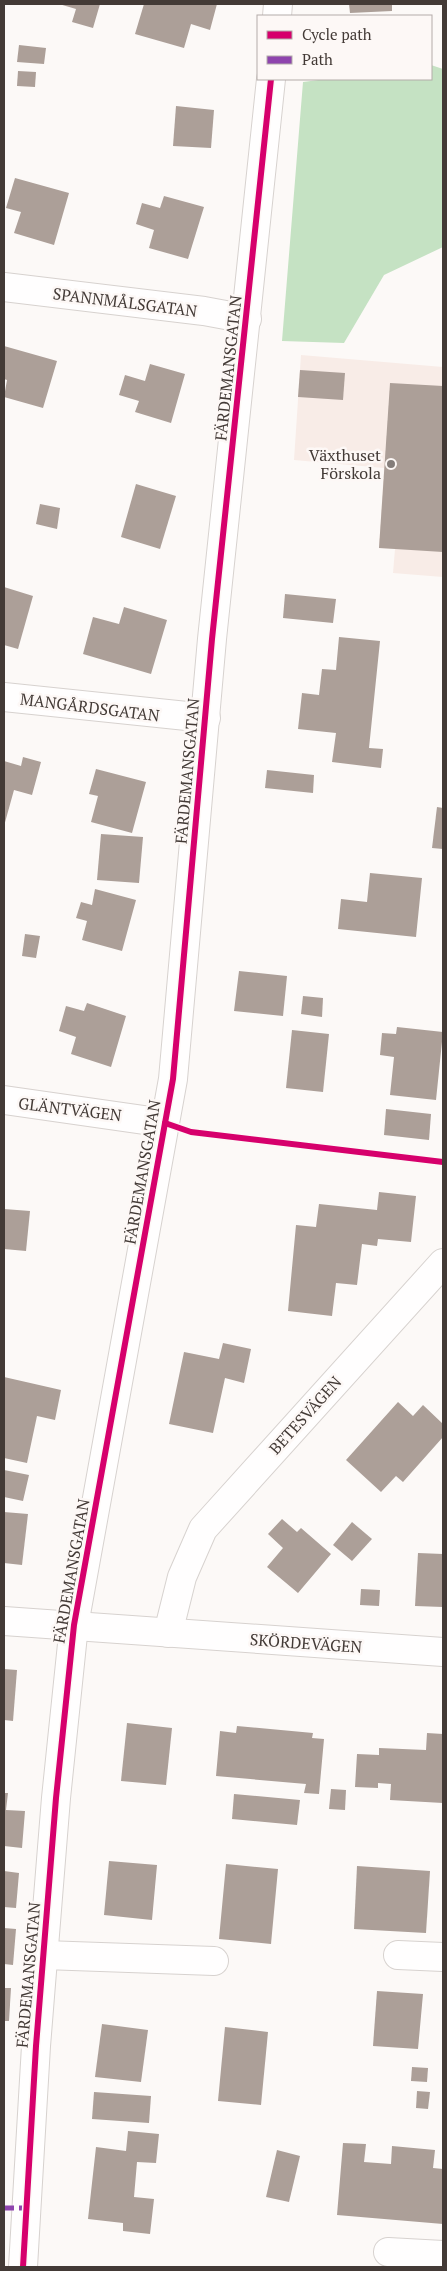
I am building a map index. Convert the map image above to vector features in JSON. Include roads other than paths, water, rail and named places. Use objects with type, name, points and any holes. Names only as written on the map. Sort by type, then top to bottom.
[{"type":"street","name":"FÄRDEMANSGATAN","points":[[23,2267],[36,2046],[56,1798],[74,1625],[173,1079],[212,639],[271,80]]},
{"type":"street","name":"SPANNMÅLSGATAN","points":[[4,287],[204,311],[247,319]]},
{"type":"street","name":"MANGÅRDSGATAN","points":[[4,697],[206,718]]},
{"type":"street","name":"GLÄNTVÄGEN","points":[[4,1100],[165,1123]]},
{"type":"street","name":"BETESVÄGEN","points":[[168,1633],[182,1577],[203,1529],[443,1263]]},
{"type":"street","name":"SKÖRDEVÄGEN","points":[[4,1621],[443,1652]]},
{"type":"street","name":"FÄRDEMANSGATAN","points":[[44,1955],[214,1960]]},
{"type":"street","points":[[398,1955],[443,1957]]},
{"type":"street","points":[[388,2252],[443,2255]]},
{"type":"place","name":"Växthuset Förskola","points":[[391,464]]}]
